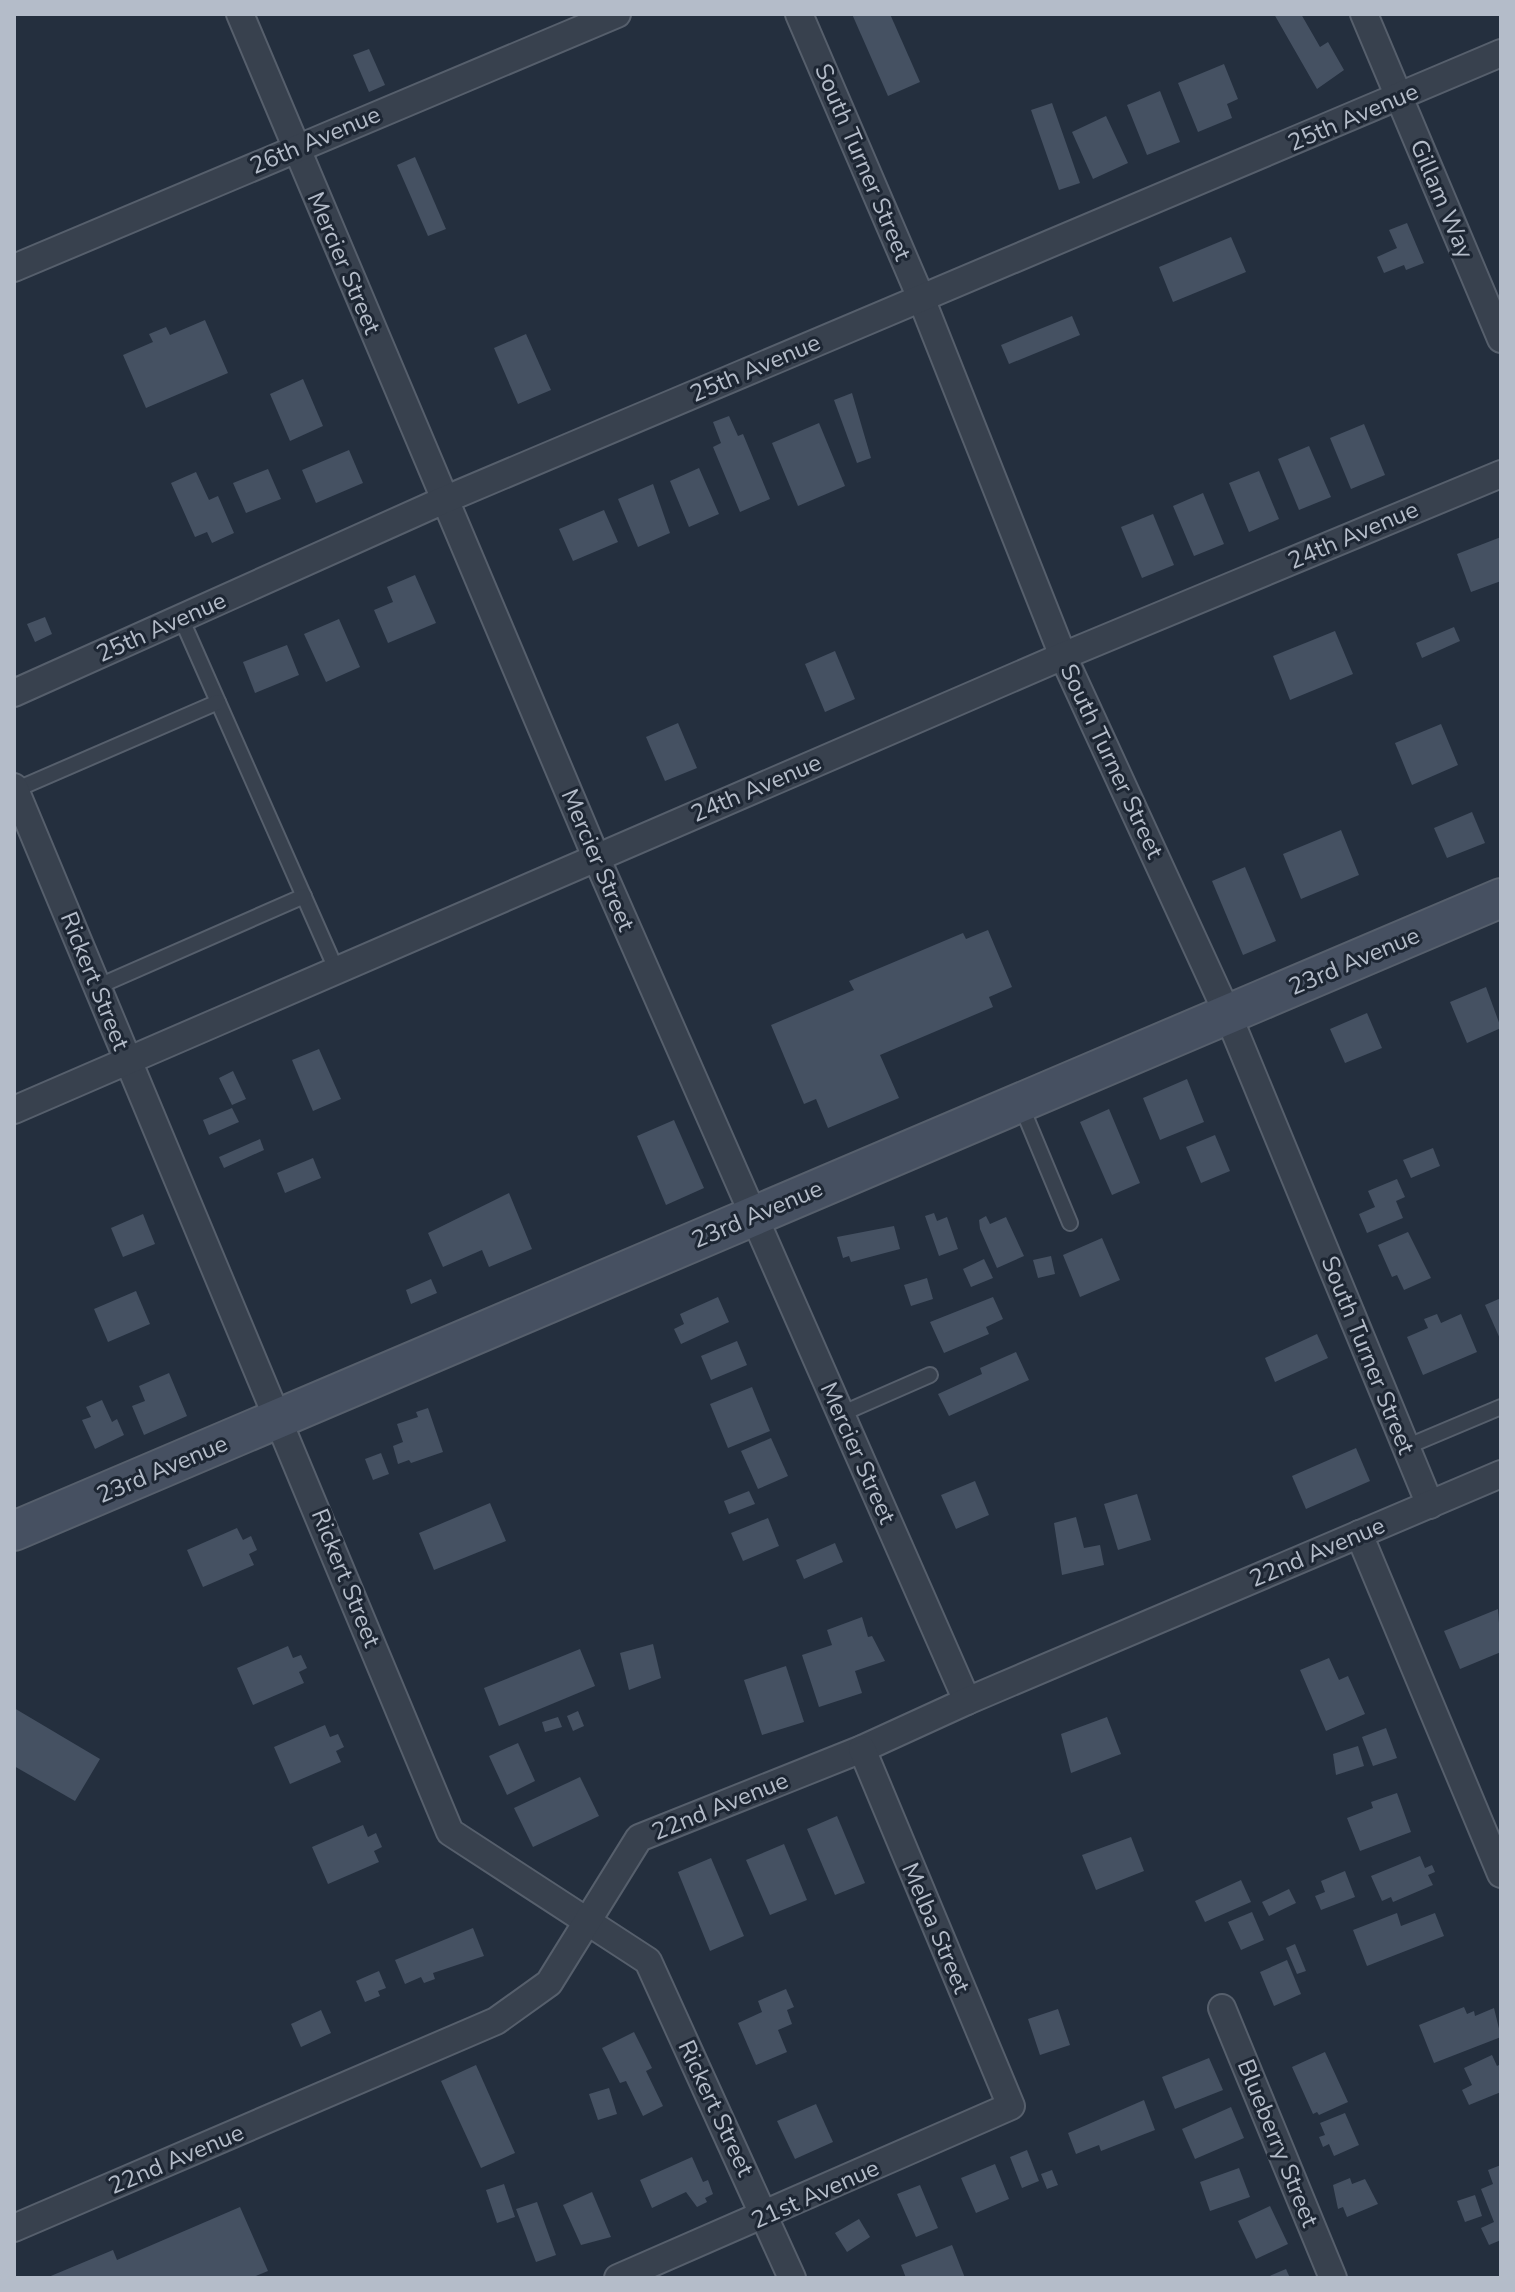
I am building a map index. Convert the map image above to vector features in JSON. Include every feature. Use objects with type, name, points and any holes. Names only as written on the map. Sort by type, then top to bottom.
[{"type":"street","name":"Mercier Street","points":[[240,14],[596,857],[967,1701]]},
{"type":"street","name":"26th Avenue","points":[[14,268],[617,14]]},
{"type":"street","name":"South Turner Street","points":[[799,14],[921,298],[1063,656],[1228,1015],[1430,1505]]},
{"type":"street","name":"Gillam Way","points":[[1364,14],[1501,339]]},
{"type":"street","name":"25th Avenue","points":[[14,693],[444,500],[1501,53]]},
{"type":"street","name":"24th Avenue","points":[[14,1110],[1063,656],[1501,474]]},
{"type":"street","name":"Rickert Street","points":[[15,788],[281,1419],[450,1832],[590,1920],[648,1961],[792,2278]]},
{"type":"street","name":"23rd Avenue","points":[[14,1531],[1501,898]]},
{"type":"street","name":"22nd Avenue","points":[[14,2228],[496,2021],[549,1983],[639,1838],[862,1749],[967,1701],[1501,1474]]},
{"type":"street","points":[[1359,1534],[1501,1874]]},
{"type":"street","name":"Melba Street","points":[[862,1749],[1011,2106]]},
{"type":"street","name":"Blueberry Street","points":[[1222,2008],[1333,2278]]},
{"type":"street","name":"21st Avenue","points":[[618,2278],[766,2216],[1011,2106]]},
{"type":"lane","points":[[181,618],[336,969]]},
{"type":"lane","points":[[15,788],[218,702]]},
{"type":"lane","points":[[99,986],[304,896]]},
{"type":"lane","points":[[1020,1103],[1070,1223]]},
{"type":"lane","points":[[841,1414],[930,1375]]},
{"type":"lane","points":[[1406,1447],[1500,1410]]},
{"type":"building","points":[[852,14],[890,14],[920,82],[888,96]]},
{"type":"building","points":[[1274,14],[1301,14],[1320,47],[1328,42],[1344,70],[1317,89]]},
{"type":"building","points":[[369,49],[385,85],[369,92],[353,55]]},
{"type":"building","points":[[1224,64],[1238,99],[1227,104],[1232,118],[1198,132],[1178,83]]},
{"type":"building","points":[[1160,91],[1180,142],[1147,155],[1127,105]]},
{"type":"building","points":[[1052,103],[1080,183],[1059,190],[1031,110]]},
{"type":"building","points":[[1106,116],[1128,163],[1093,179],[1072,132]]},
{"type":"building","points":[[415,157],[446,229],[428,236],[397,165]]},
{"type":"building","points":[[1407,223],[1424,263],[1406,270],[1404,265],[1384,273],[1377,257],[1397,248],[1389,230]]},
{"type":"building","points":[[1231,237],[1246,272],[1173,302],[1159,267]]},
{"type":"building","points":[[1072,316],[1080,335],[1009,364],[1001,345]]},
{"type":"building","points":[[205,320],[228,373],[146,408],[123,355],[153,342],[149,334],[166,327],[170,335]]},
{"type":"building","points":[[526,334],[551,390],[518,404],[494,348]]},
{"type":"building","points":[[303,379],[323,426],[290,441],[270,394]]},
{"type":"building","points":[[852,393],[871,458],[857,463],[834,400]]},
{"type":"building","points":[[729,416],[738,436],[743,434],[770,499],[740,512],[713,447],[721,443],[713,422]]},
{"type":"building","points":[[819,423],[845,486],[798,506],[772,443]]},
{"type":"building","points":[[1364,424],[1385,475],[1351,489],[1330,438]]},
{"type":"building","points":[[1309,446],[1331,497],[1299,510],[1278,459]]},
{"type":"building","points":[[349,450],[363,483],[316,503],[302,470]]},
{"type":"building","points":[[699,468],[719,514],[689,527],[670,481]]},
{"type":"building","points":[[268,469],[281,499],[246,513],[233,483]]},
{"type":"building","points":[[1259,471],[1279,519],[1249,532],[1229,483]]},
{"type":"building","points":[[196,472],[209,500],[218,496],[234,533],[212,543],[207,532],[195,537],[171,483]]},
{"type":"building","points":[[653,484],[670,533],[638,547],[618,499]]},
{"type":"building","points":[[1203,493],[1224,544],[1194,556],[1173,506]]},
{"type":"building","points":[[604,510],[618,542],[573,561],[559,529]]},
{"type":"building","points":[[1153,514],[1174,565],[1142,578],[1121,527]]},
{"type":"building","points":[[1501,537],[1501,581],[1471,592],[1457,554]]},
{"type":"building","points":[[415,575],[436,623],[388,643],[374,610],[393,602],[387,587]]},
{"type":"building","points":[[45,617],[52,634],[35,642],[27,624]]},
{"type":"building","points":[[339,619],[360,667],[326,682],[304,634]]},
{"type":"building","points":[[1454,627],[1460,641],[1422,658],[1416,643]]},
{"type":"building","points":[[1335,631],[1353,674],[1290,700],[1273,656]]},
{"type":"building","points":[[287,645],[299,675],[255,693],[243,662]]},
{"type":"building","points":[[835,651],[855,699],[825,712],[805,664]]},
{"type":"building","points":[[678,723],[697,768],[665,781],[646,737]]},
{"type":"building","points":[[1441,724],[1458,765],[1412,785],[1395,743]]},
{"type":"building","points":[[1472,812],[1485,843],[1447,858],[1434,828]]},
{"type":"building","points":[[1341,830],[1359,875],[1301,899],[1283,854]]},
{"type":"building","points":[[1245,867],[1276,941],[1243,955],[1212,881]]},
{"type":"building","points":[[988,930],[1012,987],[989,997],[993,1007],[880,1055],[899,1098],[828,1128],[816,1099],[804,1104],[771,1025],[854,990],[849,981],[963,933],[966,939]]},
{"type":"building","points":[[1486,987],[1501,1028],[1467,1043],[1450,1002]]},
{"type":"building","points":[[1367,1013],[1382,1048],[1345,1063],[1330,1029]]},
{"type":"building","points":[[319,1049],[341,1099],[313,1111],[292,1060]]},
{"type":"building","points":[[233,1071],[246,1099],[232,1105],[219,1078]]},
{"type":"building","points":[[1187,1079],[1204,1122],[1160,1140],[1143,1098]]},
{"type":"building","points":[[232,1108],[239,1122],[209,1135],[203,1120]]},
{"type":"building","points":[[1109,1109],[1140,1183],[1112,1195],[1080,1122]]},
{"type":"building","points":[[674,1120],[704,1188],[666,1205],[637,1136]]},
{"type":"building","points":[[1215,1135],[1230,1171],[1201,1183],[1186,1147]]},
{"type":"building","points":[[260,1139],[264,1150],[224,1168],[219,1157]]},
{"type":"building","points":[[1433,1148],[1440,1166],[1411,1178],[1403,1160]]},
{"type":"building","points":[[313,1158],[321,1178],[285,1193],[277,1173]]},
{"type":"building","points":[[1397,1179],[1405,1197],[1396,1201],[1403,1218],[1367,1233],[1359,1214],[1375,1207],[1368,1191]]},
{"type":"building","points":[[509,1193],[532,1249],[489,1267],[482,1250],[443,1267],[428,1233]]},
{"type":"building","points":[[934,1213],[937,1221],[947,1217],[958,1249],[939,1256],[925,1216]]},
{"type":"building","points":[[143,1214],[155,1244],[123,1257],[111,1228]]},
{"type":"building","points":[[986,1216],[990,1224],[1006,1217],[1024,1256],[997,1268],[980,1229],[979,1220]]},
{"type":"building","points":[[894,1226],[900,1249],[851,1262],[849,1256],[843,1258],[837,1237]]},
{"type":"building","points":[[1408,1232],[1431,1278],[1404,1290],[1397,1275],[1392,1277],[1378,1245]]},
{"type":"building","points":[[1102,1238],[1120,1280],[1080,1297],[1063,1255]]},
{"type":"building","points":[[1051,1256],[1055,1274],[1038,1278],[1033,1260]]},
{"type":"building","points":[[984,1259],[993,1278],[971,1287],[963,1269]]},
{"type":"building","points":[[927,1278],[933,1299],[911,1306],[904,1285]]},
{"type":"building","points":[[431,1279],[437,1293],[411,1304],[406,1290]]},
{"type":"building","points":[[136,1291],[150,1324],[108,1342],[94,1309]]},
{"type":"building","points":[[718,1297],[729,1322],[681,1344],[674,1329],[684,1324],[680,1314]]},
{"type":"building","points":[[993,1297],[1003,1319],[986,1327],[989,1334],[944,1353],[930,1322]]},
{"type":"building","points":[[1501,1298],[1501,1341],[1485,1305]]},
{"type":"building","points":[[1437,1314],[1441,1323],[1461,1314],[1477,1352],[1423,1375],[1407,1337],[1428,1328],[1424,1319]]},
{"type":"building","points":[[1317,1334],[1328,1358],[1275,1382],[1265,1358]]},
{"type":"building","points":[[737,1341],[747,1365],[711,1380],[701,1356]]},
{"type":"building","points":[[1016,1352],[1029,1380],[949,1416],[938,1394],[982,1374],[980,1368]]},
{"type":"building","points":[[169,1373],[187,1416],[144,1435],[132,1406],[145,1401],[139,1386]]},
{"type":"building","points":[[752,1387],[770,1431],[728,1448],[710,1404]]},
{"type":"building","points":[[102,1400],[112,1422],[117,1419],[124,1435],[95,1449],[82,1420],[91,1417],[86,1407]]},
{"type":"building","points":[[428,1408],[443,1452],[398,1464],[393,1446],[403,1442],[397,1424],[418,1417],[416,1412]]},
{"type":"building","points":[[771,1438],[788,1476],[758,1489],[741,1451]]},
{"type":"building","points":[[1356,1448],[1370,1481],[1306,1509],[1292,1476]]},
{"type":"building","points":[[381,1453],[389,1474],[373,1480],[365,1459]]},
{"type":"building","points":[[975,1481],[989,1515],[956,1529],[941,1495]]},
{"type":"building","points":[[749,1491],[755,1504],[729,1514],[724,1501]]},
{"type":"building","points":[[1137,1494],[1151,1540],[1118,1550],[1104,1504]]},
{"type":"building","points":[[490,1503],[506,1541],[434,1570],[419,1533]]},
{"type":"building","points":[[1076,1517],[1084,1548],[1100,1545],[1104,1565],[1062,1575],[1054,1523]]},
{"type":"building","points":[[768,1518],[779,1546],[743,1561],[731,1533]]},
{"type":"building","points":[[237,1528],[243,1540],[251,1536],[257,1550],[249,1554],[254,1565],[203,1587],[187,1550]]},
{"type":"building","points":[[835,1543],[843,1562],[804,1579],[796,1560]]},
{"type":"building","points":[[1498,1609],[1501,1652],[1460,1669],[1444,1631]]},
{"type":"building","points":[[862,1617],[868,1637],[872,1636],[885,1661],[855,1671],[862,1693],[819,1707],[802,1655],[832,1645],[827,1630]]},
{"type":"building","points":[[653,1644],[661,1678],[629,1690],[620,1653]]},
{"type":"building","points":[[288,1646],[293,1658],[301,1655],[307,1668],[299,1672],[304,1683],[253,1705],[237,1668]]},
{"type":"building","points":[[580,1649],[595,1686],[499,1726],[484,1688]]},
{"type":"building","points":[[1329,1658],[1339,1680],[1348,1676],[1365,1714],[1326,1731],[1300,1670]]},
{"type":"building","points":[[786,1666],[804,1722],[762,1735],[744,1680]]},
{"type":"building","points":[[14,1708],[100,1759],[75,1801],[14,1766]]},
{"type":"building","points":[[578,1711],[584,1726],[573,1731],[567,1716]]},
{"type":"building","points":[[558,1717],[562,1727],[545,1732],[542,1722]]},
{"type":"building","points":[[1107,1717],[1121,1754],[1071,1773],[1061,1734]]},
{"type":"building","points":[[325,1725],[330,1737],[338,1734],[344,1747],[336,1751],[341,1762],[290,1784],[274,1747]]},
{"type":"building","points":[[1386,1728],[1397,1758],[1373,1766],[1362,1737]]},
{"type":"building","points":[[518,1743],[535,1781],[507,1795],[489,1756]]},
{"type":"building","points":[[1358,1746],[1364,1766],[1336,1775],[1333,1754]]},
{"type":"building","points":[[580,1777],[599,1816],[533,1847],[514,1808]]},
{"type":"building","points":[[1397,1793],[1411,1832],[1360,1851],[1347,1818],[1373,1808],[1371,1802]]},
{"type":"building","points":[[837,1816],[865,1883],[835,1895],[807,1829]]},
{"type":"building","points":[[363,1825],[368,1837],[376,1833],[382,1847],[374,1851],[379,1862],[328,1884],[312,1847]]},
{"type":"building","points":[[1131,1837],[1144,1871],[1096,1890],[1082,1855]]},
{"type":"building","points":[[784,1844],[807,1900],[770,1915],[746,1860]]},
{"type":"building","points":[[1420,1856],[1425,1868],[1432,1865],[1435,1872],[1428,1875],[1433,1885],[1393,1902],[1391,1897],[1382,1901],[1371,1876]]},
{"type":"building","points":[[711,1858],[744,1936],[710,1951],[678,1872]]},
{"type":"building","points":[[1345,1871],[1355,1897],[1321,1910],[1315,1896],[1325,1892],[1321,1881]]},
{"type":"building","points":[[1241,1880],[1251,1902],[1205,1922],[1195,1901]]},
{"type":"building","points":[[1289,1889],[1296,1903],[1269,1916],[1262,1902]]},
{"type":"building","points":[[1252,1912],[1264,1940],[1241,1950],[1228,1922]]},
{"type":"building","points":[[1397,1913],[1401,1926],[1435,1913],[1444,1936],[1367,1966],[1353,1930]]},
{"type":"building","points":[[473,1928],[484,1956],[433,1973],[435,1979],[424,1983],[421,1977],[405,1984],[395,1960]]},
{"type":"building","points":[[1295,1944],[1306,1971],[1297,1974],[1286,1948]]},
{"type":"building","points":[[1287,1960],[1301,1994],[1274,2006],[1260,1972]]},
{"type":"building","points":[[379,1971],[386,1988],[378,1991],[380,1996],[365,2002],[356,1981]]},
{"type":"building","points":[[786,1989],[794,2007],[787,2010],[792,2024],[778,2030],[787,2052],[756,2065],[738,2023],[762,2012],[758,2001]]},
{"type":"building","points":[[1464,2007],[1467,2014],[1474,2011],[1475,2016],[1494,2008],[1501,2037],[1434,2063],[1419,2025]]},
{"type":"building","points":[[1058,2009],[1070,2045],[1040,2055],[1028,2019]]},
{"type":"building","points":[[321,2010],[331,2033],[301,2047],[291,2024]]},
{"type":"building","points":[[634,2032],[652,2068],[646,2071],[663,2106],[643,2116],[626,2081],[620,2083],[602,2048]]},
{"type":"building","points":[[1325,2052],[1348,2102],[1319,2115],[1317,2112],[1313,2114],[1292,2067]]},
{"type":"building","points":[[1492,2055],[1497,2066],[1501,2064],[1501,2092],[1469,2105],[1462,2090],[1472,2085],[1464,2068]]},
{"type":"building","points":[[1209,2058],[1223,2090],[1175,2109],[1162,2077]]},
{"type":"building","points":[[476,2065],[515,2153],[481,2168],[441,2081]]},
{"type":"building","points":[[609,2088],[617,2114],[598,2120],[589,2094]]},
{"type":"building","points":[[1144,2100],[1155,2130],[1101,2151],[1099,2145],[1076,2154],[1068,2133]]},
{"type":"building","points":[[816,2104],[833,2142],[795,2159],[777,2121]]},
{"type":"building","points":[[1231,2107],[1244,2138],[1195,2159],[1182,2129]]},
{"type":"building","points":[[1345,2113],[1359,2145],[1334,2156],[1329,2144],[1323,2147],[1319,2137],[1325,2135],[1320,2123]]},
{"type":"building","points":[[1027,2150],[1039,2181],[1022,2188],[1010,2157]]},
{"type":"building","points":[[692,2157],[703,2182],[708,2180],[713,2194],[705,2198],[707,2202],[697,2207],[686,2192],[652,2208],[640,2180]]},
{"type":"building","points":[[995,2164],[1009,2199],[976,2213],[961,2178]]},
{"type":"building","points":[[1501,2165],[1501,2240],[1489,2245],[1481,2228],[1494,2222],[1481,2189],[1493,2184],[1488,2170]]},
{"type":"building","points":[[1239,2168],[1250,2197],[1210,2211],[1200,2182]]},
{"type":"building","points":[[1052,2170],[1058,2185],[1047,2189],[1041,2174]]},
{"type":"building","points":[[1350,2178],[1352,2184],[1365,2179],[1378,2204],[1347,2217],[1343,2207],[1338,2209],[1333,2185]]},
{"type":"building","points":[[504,2184],[515,2217],[497,2223],[486,2190]]},
{"type":"building","points":[[920,2185],[938,2228],[916,2237],[897,2194]]},
{"type":"building","points":[[592,2192],[611,2237],[581,2245],[563,2205]]},
{"type":"building","points":[[1475,2195],[1482,2216],[1465,2222],[1457,2201]]},
{"type":"building","points":[[537,2202],[556,2255],[536,2262],[516,2209]]},
{"type":"building","points":[[1270,2206],[1288,2244],[1256,2259],[1238,2221]]},
{"type":"building","points":[[240,2207],[268,2271],[251,2278],[46,2278],[113,2250],[117,2260]]},
{"type":"building","points":[[859,2219],[870,2237],[847,2252],[835,2233]]},
{"type":"building","points":[[952,2245],[965,2278],[906,2278],[901,2265]]},
{"type":"building","points":[[1286,2269],[1290,2278],[1265,2278]]}]
